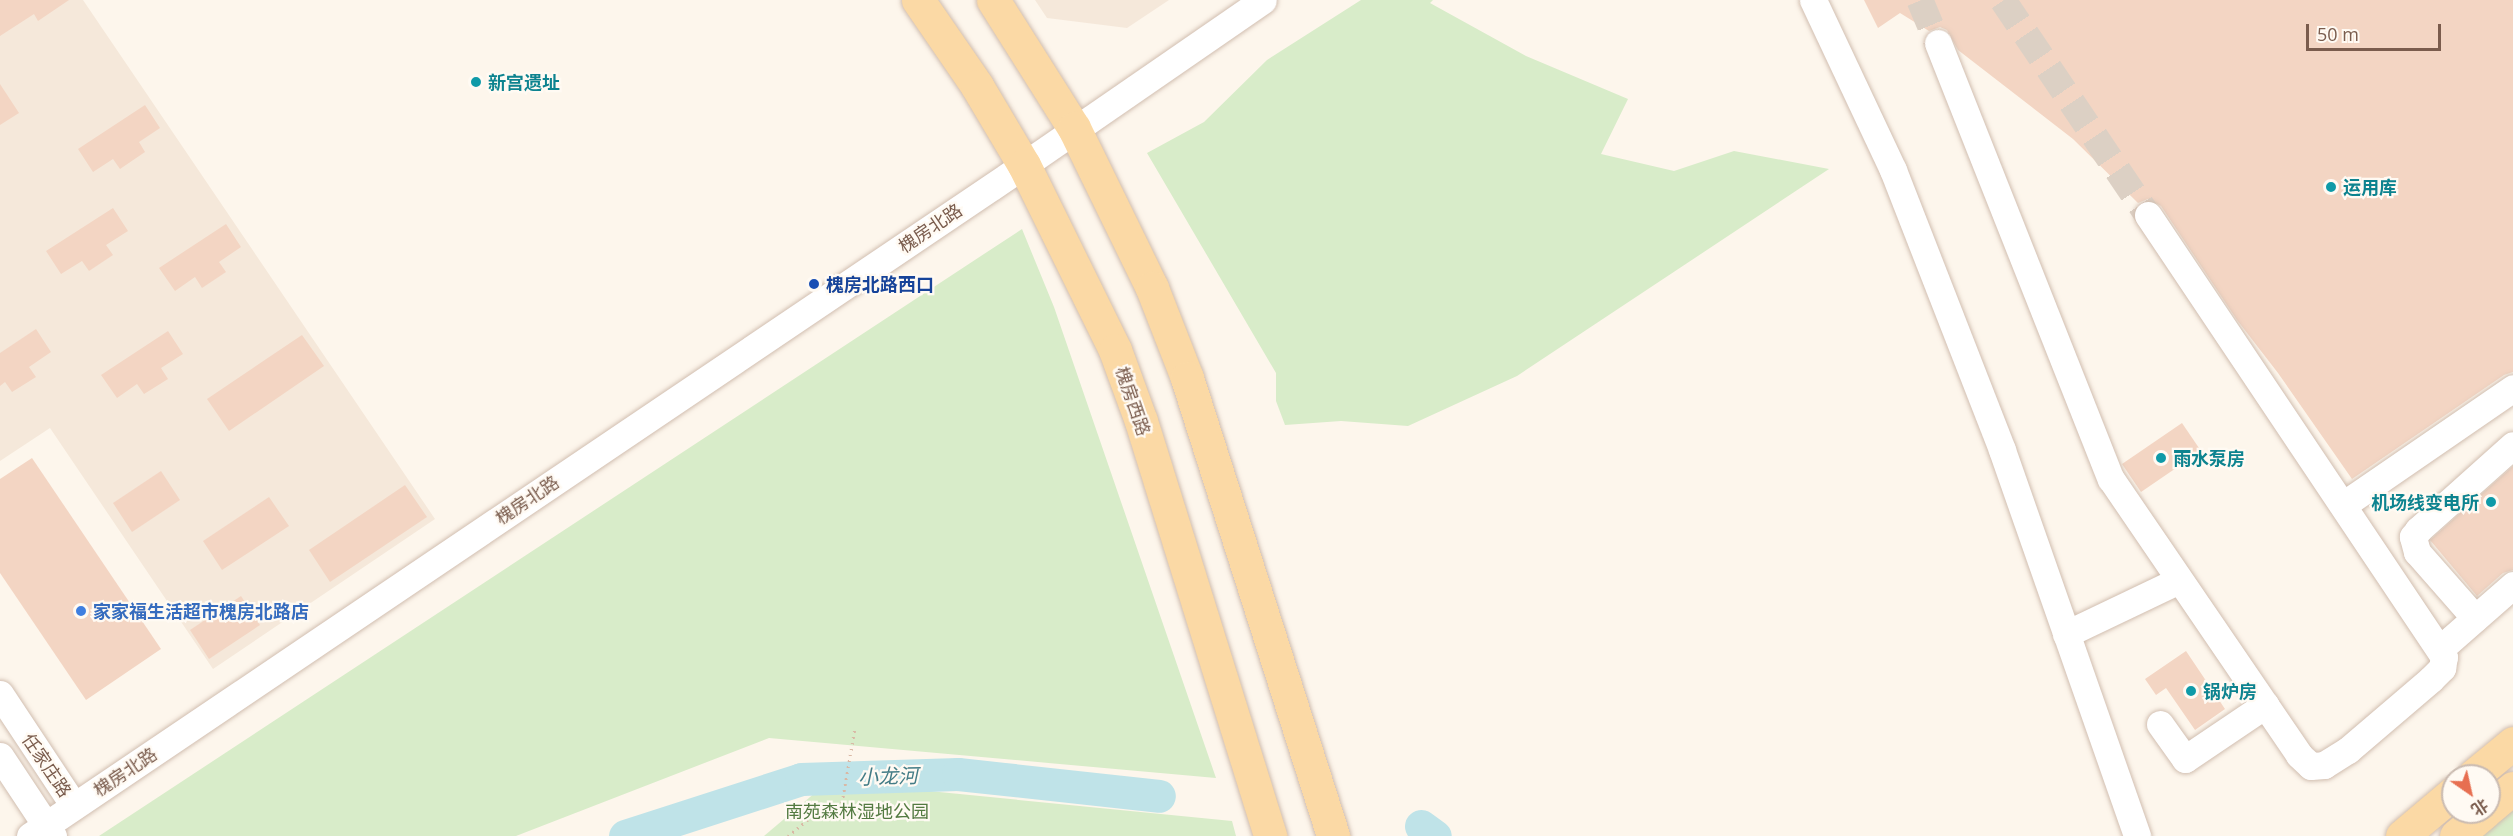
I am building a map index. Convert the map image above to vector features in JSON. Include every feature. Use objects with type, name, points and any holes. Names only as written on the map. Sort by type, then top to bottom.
[{"type":"main road","name":"槐房西路","points":[[918,0],[976,86],[1024,165],[1115,350],[1141,421],[1270,836]]},
{"type":"main road","points":[[993,0],[1074,128],[1152,288],[1187,378],[1333,836]]},
{"type":"main road","points":[[2488,764],[2513,743]]},
{"type":"main road","points":[[2501,798],[2513,788]]},
{"type":"main road","points":[[2402,836],[2441,803]]},
{"type":"main road","points":[[2456,836],[2470,824]]},
{"type":"street","name":"槐房北路","points":[[43,832],[74,806],[1024,165],[1074,128],[1263,0]]},
{"type":"street","points":[[1812,0],[1893,170],[2002,450],[2137,836]]},
{"type":"street","points":[[1938,43],[2107,470],[2179,580],[2303,759],[2313,766],[2324,765],[2348,750],[2436,674],[2444,662],[2440,649],[2148,215]]},
{"type":"street","points":[[2343,505],[2513,388]]},
{"type":"street","points":[[2475,618],[2417,552],[2413,537],[2513,445]]},
{"type":"street","points":[[2066,634],[2179,580]]},
{"type":"street","points":[[2440,649],[2513,585]]},
{"type":"street","name":"任家庄路","points":[[0,694],[74,806]]},
{"type":"street","points":[[2160,724],[2185,759],[2265,705]]},
{"type":"street","name":"任家庄路","points":[[0,756],[43,832]]},
{"type":"path","points":[[788,836],[823,807],[842,803],[855,728]]},
{"type":"shaded area","points":[[0,0],[83,0],[435,519],[213,669],[50,428],[0,461]]},
{"type":"shaded area","points":[[1035,0],[1169,0],[1127,28],[1047,18]]},
{"type":"green space","points":[[1361,0],[1433,0],[1430,3],[1526,56],[1628,99],[1601,154],[1674,171],[1734,151],[1829,169],[1517,376],[1408,426],[1341,421],[1285,425],[1276,401],[1276,373],[1147,153],[1204,122],[1267,60]]},
{"type":"green space","points":[[1022,229],[1054,307],[1216,778],[769,738],[516,836],[99,836]]},
{"type":"green space","name":"南苑森林湿地公园","points":[[868,785],[1232,821],[1236,836],[764,836],[816,792]]},
{"type":"green space","points":[[2513,800],[2513,836],[2471,836],[2485,824],[2501,824],[2501,810]]},
{"type":"building","points":[[0,0],[69,0],[38,21],[34,14],[0,36]]},
{"type":"building","name":"运用库","points":[[1864,0],[2513,0],[2513,372],[2504,375],[2352,479],[2278,373],[2237,320],[2161,206],[2148,199],[2138,203],[2073,139],[1958,50],[1947,30],[1940,27],[1929,31],[1900,13],[1878,28]]},
{"type":"building","points":[[0,84],[19,113],[0,125]]},
{"type":"building","points":[[145,105],[160,128],[139,142],[145,152],[120,169],[113,159],[93,172],[78,149]]},
{"type":"building","points":[[113,208],[128,231],[106,245],[113,255],[89,271],[82,261],[61,274],[46,251]]},
{"type":"building","points":[[226,224],[241,247],[219,262],[226,272],[202,288],[195,277],[175,291],[159,268]]},
{"type":"building","points":[[36,329],[51,352],[29,367],[36,377],[12,392],[5,382],[0,386],[0,353]]},
{"type":"building","points":[[168,331],[183,354],[161,368],[168,379],[144,394],[137,384],[117,398],[101,375]]},
{"type":"building","points":[[302,335],[324,366],[229,431],[207,399]]},
{"type":"building","name":"雨水泵房","points":[[2182,423],[2201,451],[2141,492],[2122,464]]},
{"type":"building","name":"家家福生活超市槐房北路店","points":[[32,458],[161,649],[86,700],[0,573],[0,479]]},
{"type":"building","name":"机场线变电所","points":[[2513,466],[2513,570],[2503,573],[2477,596],[2430,540]]},
{"type":"building","points":[[161,471],[180,500],[132,532],[113,503]]},
{"type":"building","points":[[405,485],[427,517],[330,582],[309,550]]},
{"type":"building","points":[[269,497],[289,526],[222,570],[203,541]]},
{"type":"building","points":[[241,596],[260,625],[209,659],[190,630]]},
{"type":"building","name":"锅炉房","points":[[2186,651],[2225,709],[2195,730],[2166,688],[2156,695],[2145,679]]},
{"type":"waterway","name":"小龙河","points":[[625,836],[801,779],[958,774],[1159,796]]},
{"type":"waterway","name":"小龙河","points":[[1421,826],[1435,836]]},
{"type":"tunnel","points":[[1920,0],[1938,43]]},
{"type":"tunnel","points":[[2003,0],[2148,215]]},
{"type":"place","name":"新宫遗址","points":[[476,82]]},
{"type":"place","name":"运用库","points":[[2331,187]]},
{"type":"place","name":"槐房北路西口","points":[[814,284]]},
{"type":"place","name":"雨水泵房","points":[[2161,458]]},
{"type":"place","name":"机场线变电所","points":[[2491,502]]},
{"type":"place","name":"家家福生活超市槐房北路店","points":[[81,611]]},
{"type":"place","name":"锅炉房","points":[[2191,691]]}]
